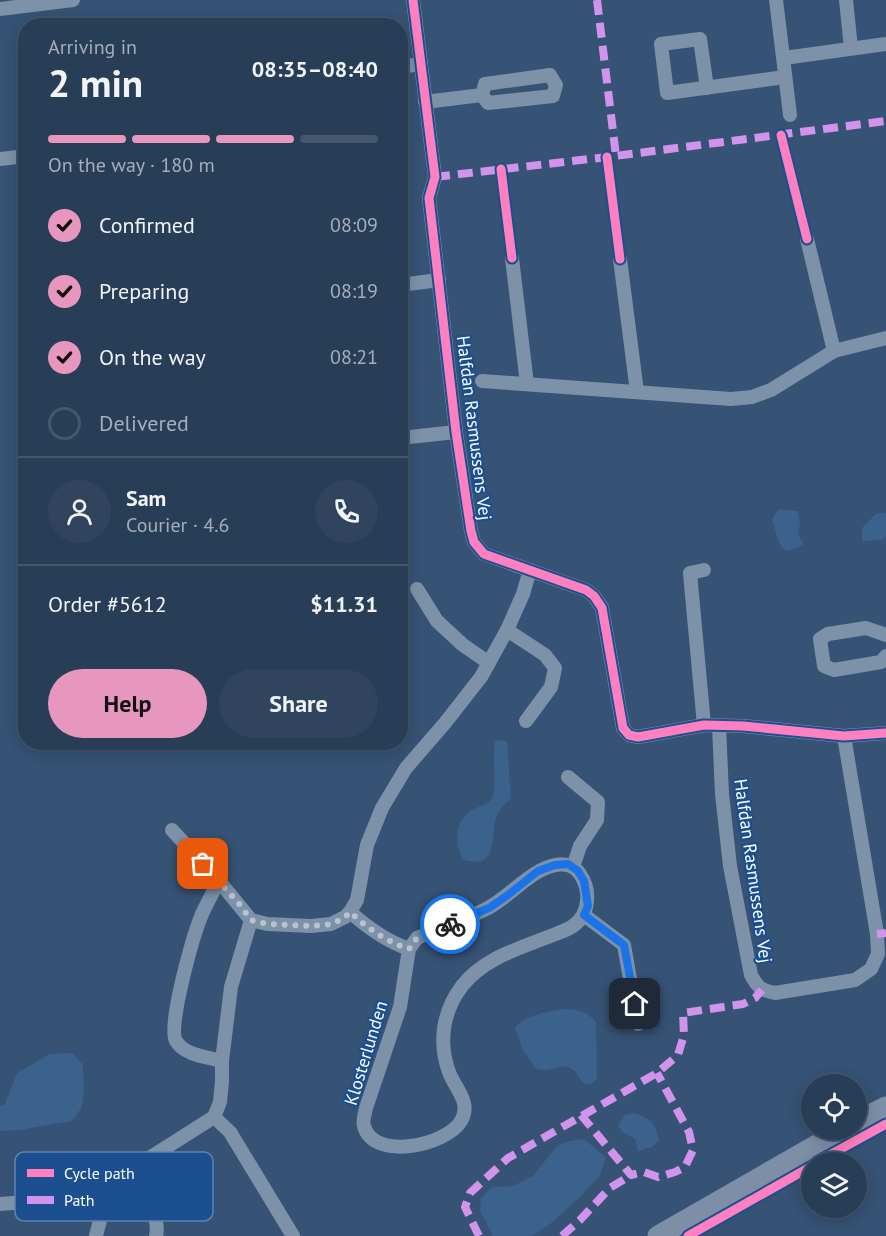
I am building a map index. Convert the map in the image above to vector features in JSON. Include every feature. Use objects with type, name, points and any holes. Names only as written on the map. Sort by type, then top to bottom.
[{"type":"main road","points":[[867,1116],[886,1107]]},
{"type":"main road","points":[[658,1236],[826,1140]]},
{"type":"street","points":[[0,9],[73,0]]},
{"type":"street","name":"Halfdan Rasmussens Vej","points":[[413,0],[435,177],[429,198],[456,432],[474,542],[484,554],[586,590],[594,596],[602,608],[623,728],[629,735],[638,737],[704,725],[743,726],[844,736],[886,733]]},
{"type":"street","points":[[776,0],[790,115]]},
{"type":"street","points":[[846,0],[851,48]]},
{"type":"street","points":[[707,88],[700,39],[661,44],[667,93],[707,88],[785,76]]},
{"type":"street","points":[[784,58],[886,44]]},
{"type":"street","points":[[408,66],[421,64]]},
{"type":"street","points":[[550,75],[556,86],[553,96],[488,103],[482,95],[485,84],[550,75]]},
{"type":"street","points":[[425,102],[482,95]]},
{"type":"street","points":[[0,159],[18,157]]},
{"type":"street","points":[[807,239],[834,351]]},
{"type":"street","points":[[512,258],[527,384]]},
{"type":"street","points":[[620,260],[637,392]]},
{"type":"street","points":[[408,284],[439,280]]},
{"type":"street","points":[[482,381],[731,399],[752,397],[771,390],[834,351],[886,338]]},
{"type":"street","points":[[408,437],[456,432]]},
{"type":"street","points":[[172,830],[251,920],[267,924],[311,926],[332,924],[345,917],[357,900],[368,845],[382,808],[406,768],[481,677],[507,630],[523,594],[530,570]]},
{"type":"street","points":[[704,570],[690,573],[704,725]]},
{"type":"street","points":[[417,589],[437,621],[463,645],[489,663]]},
{"type":"street","points":[[886,635],[866,628],[828,634],[820,639],[824,666],[834,670],[881,663],[886,656]]},
{"type":"street","points":[[507,630],[544,655],[555,668],[551,687],[526,721]]},
{"type":"street","name":"Halfdan Rasmussens Vej","points":[[719,726],[722,794],[729,855],[751,975],[762,990],[775,993],[855,980],[871,969],[878,954],[877,934],[844,736]]},
{"type":"street","points":[[568,777],[598,802],[597,820],[580,846],[573,867]]},
{"type":"street","points":[[350,912],[375,933],[409,949],[417,938],[489,908],[538,871],[555,865],[568,864],[578,871],[584,881],[588,906],[584,915],[624,945],[638,1024]]},
{"type":"street","points":[[219,881],[202,915],[177,999],[173,1026],[174,1039],[181,1047],[192,1053],[222,1061]]},
{"type":"street","name":"Klosterlunden","points":[[409,949],[400,1007],[366,1108],[363,1124],[368,1136],[378,1143],[397,1146],[430,1143],[449,1133],[460,1123],[465,1113],[465,1101],[449,1074],[442,1037],[451,1003],[462,986],[473,974],[498,957],[573,926],[584,915]]},
{"type":"street","points":[[159,1152],[214,1117],[220,1102],[222,1061],[231,987],[251,920]]},
{"type":"street","points":[[214,1117],[230,1132],[293,1236]]},
{"type":"street","points":[[0,1204],[15,1203]]},
{"type":"street","points":[[96,1236],[100,1221]]},
{"type":"street","points":[[156,1221],[156,1236]]},
{"type":"water","points":[[778,509],[798,511],[800,525],[798,534],[804,545],[786,551],[783,548],[772,520]]},
{"type":"water","points":[[877,513],[886,513],[886,536],[883,540],[862,541],[862,528]]},
{"type":"water","points":[[498,740],[507,741],[511,798],[497,815],[491,849],[486,858],[477,862],[463,860],[458,847],[457,833],[466,815],[492,798],[494,748]]},
{"type":"water","points":[[563,1009],[581,1011],[596,1022],[597,1079],[591,1083],[584,1084],[568,1067],[562,1066],[548,1070],[535,1068],[523,1050],[515,1028],[531,1017]]},
{"type":"water","points":[[73,1053],[83,1065],[84,1091],[82,1107],[72,1121],[0,1131],[0,1106],[5,1104],[17,1073],[50,1054]]},
{"type":"water","points":[[634,1113],[645,1117],[654,1125],[659,1140],[652,1147],[638,1151],[635,1139],[624,1133],[618,1126],[624,1115]]},
{"type":"water","points":[[584,1139],[606,1157],[600,1176],[576,1201],[533,1236],[493,1236],[480,1211],[481,1198],[492,1187],[513,1186],[533,1176],[557,1146],[569,1141]]},
{"type":"marked path","points":[[597,0],[616,156]]},
{"type":"marked path","points":[[435,177],[886,121]]},
{"type":"marked path","points":[[877,934],[886,933]]},
{"type":"marked path","points":[[479,1236],[465,1207],[470,1193],[508,1158],[657,1073],[678,1055],[684,1035],[683,1013],[743,1004],[755,998],[762,990]]},
{"type":"marked path","points":[[581,1115],[631,1175],[644,1172],[658,1177],[685,1167],[693,1150],[689,1132],[657,1073]]},
{"type":"marked path","points":[[562,1236],[610,1188],[631,1175]]},
{"type":"cycle path","points":[[413,0],[435,177],[429,198],[456,432],[474,542],[484,554],[586,590],[594,596],[602,608],[623,728],[629,735],[638,737],[704,725],[743,726],[844,736],[886,733]]},
{"type":"cycle path","points":[[781,135],[807,239]]},
{"type":"cycle path","points":[[607,157],[620,259]]},
{"type":"cycle path","points":[[501,169],[512,258]]},
{"type":"cycle path","points":[[835,1152],[886,1124]]},
{"type":"cycle path","points":[[688,1236],[801,1172]]},
{"type":"way so far","points":[[203,864],[251,920],[267,924],[286,926],[332,924],[350,912],[375,933],[409,949],[417,938],[450,924]]},
{"type":"route","points":[[450,924],[489,908],[538,871],[555,865],[568,864],[578,871],[584,881],[588,906],[584,915],[624,945],[635,1004]]}]
